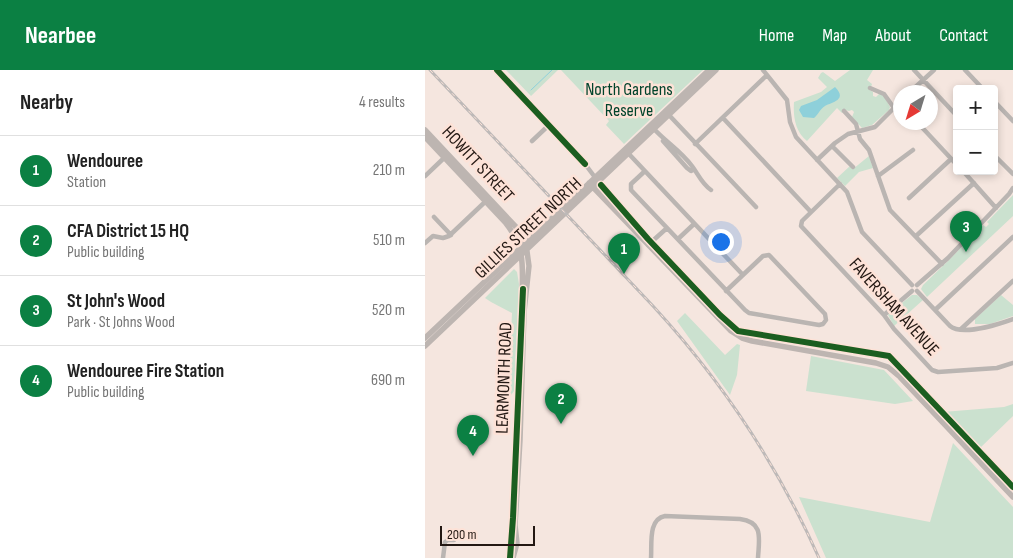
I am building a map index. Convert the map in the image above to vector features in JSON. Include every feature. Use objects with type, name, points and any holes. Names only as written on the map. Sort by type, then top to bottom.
[{"type":"main road","name":"GILLIES STREET NORTH","points":[[524,249],[537,233],[594,182],[656,131],[667,113],[709,70]]},
{"type":"main road","name":"GILLIES STREET NORTH","points":[[425,338],[536,240],[594,182],[601,171],[717,70]]},
{"type":"main road","name":"HOWITT STREET","points":[[425,130],[488,200],[519,230],[524,249]]},
{"type":"main road","name":"HOWITT STREET","points":[[425,138],[444,158],[457,167]]},
{"type":"main road","points":[[594,182],[648,245],[721,321],[737,335],[766,344],[876,363],[893,371],[1013,497]]},
{"type":"main road","name":"HOWITT STREET","points":[[488,200],[524,249]]},
{"type":"main road","points":[[519,230],[529,234],[537,233]]},
{"type":"main road","points":[[517,240],[512,260],[519,266],[523,274]]},
{"type":"main road","points":[[529,259],[536,240]]},
{"type":"main road","name":"LEARMONTH ROAD","points":[[511,558],[517,543],[515,525],[522,349],[529,259],[524,249]]},
{"type":"main road","name":"LEARMONTH ROAD","points":[[522,349],[524,249]]},
{"type":"main road","name":"GILLIES STREET NORTH","points":[[425,346],[512,260]]},
{"type":"street","points":[[497,70],[585,164],[594,182]]},
{"type":"street","points":[[763,70],[787,100],[791,124],[795,134],[847,192],[862,232],[952,328],[993,326],[1013,318]]},
{"type":"street","points":[[914,70],[953,112]]},
{"type":"street","points":[[918,85],[934,70]]},
{"type":"street","points":[[965,70],[979,85]]},
{"type":"street","points":[[695,144],[767,75]]},
{"type":"street","points":[[871,88],[885,94],[893,106]]},
{"type":"street","points":[[875,96],[877,90]]},
{"type":"street","points":[[998,105],[1013,121]]},
{"type":"street","points":[[817,160],[848,134],[875,127],[893,109]]},
{"type":"street","points":[[844,111],[856,124],[860,139],[870,151],[891,210],[942,264]]},
{"type":"street","points":[[848,115],[853,111]]},
{"type":"street","points":[[667,113],[756,207]]},
{"type":"street","points":[[723,118],[811,212],[840,184]]},
{"type":"street","points":[[532,141],[549,125]]},
{"type":"street","points":[[909,198],[952,159],[925,130]]},
{"type":"street","points":[[656,131],[711,190]]},
{"type":"street","points":[[832,146],[853,167]]},
{"type":"street","points":[[878,176],[913,150]]},
{"type":"street","points":[[626,155],[634,159],[743,275]]},
{"type":"street","points":[[425,176],[444,158]]},
{"type":"street","points":[[998,159],[1012,174]]},
{"type":"street","points":[[585,164],[601,171]]},
{"type":"street","points":[[645,171],[631,184],[630,188],[678,240],[745,310],[749,313],[819,325],[826,321],[825,314],[769,255],[764,256],[727,291]]},
{"type":"street","points":[[967,175],[996,208]]},
{"type":"street","points":[[916,236],[974,183]]},
{"type":"street","points":[[885,315],[942,264],[1012,192]]},
{"type":"street","points":[[425,243],[433,236],[444,238],[451,235],[488,200]]},
{"type":"street","name":"FAVERSHAM AVENUE","points":[[811,212],[801,224],[885,315],[895,331],[936,372],[997,368],[1013,363]]},
{"type":"street","points":[[434,218],[451,235]]},
{"type":"street","points":[[678,240],[694,224]]},
{"type":"street","points":[[648,245],[667,228]]},
{"type":"street","points":[[935,310],[1013,237]]},
{"type":"street","points":[[961,329],[1013,281]]},
{"type":"street","points":[[974,318],[973,323],[977,328]]},
{"type":"street","points":[[651,558],[654,524],[657,518],[665,516],[740,519],[751,522],[755,524],[759,532],[757,558]]},
{"type":"street","points":[[443,558],[445,542],[454,540]]},
{"type":"green space","name":"North Gardens Reserve","points":[[506,70],[558,70],[531,96]]},
{"type":"green space","name":"North Gardens Reserve","points":[[561,70],[703,70],[624,144],[606,125],[609,121]]},
{"type":"green space","points":[[850,70],[873,70],[867,80],[872,84],[870,90],[873,92],[873,96],[876,97],[879,94],[883,94],[890,107],[889,110],[872,125],[862,128],[852,117],[854,112],[852,110],[845,110],[842,113],[837,108],[807,141],[797,128],[794,102],[821,92],[827,87],[818,78],[821,73],[823,72],[835,81]]},
{"type":"green space","points":[[869,156],[873,168],[859,172],[845,186],[837,178],[850,166],[853,169]]},
{"type":"green space","points":[[1013,195],[1013,216],[927,297],[921,289],[923,285],[983,225],[986,227],[989,224],[987,222]]},
{"type":"green space","points":[[514,269],[517,272],[519,284],[514,391],[511,395],[508,393],[512,313],[485,298]]},
{"type":"green space","points":[[912,295],[917,295],[923,300],[894,326],[888,315],[889,313]]},
{"type":"green space","points":[[1001,295],[1013,305],[1013,316],[990,324],[975,324],[975,319]]},
{"type":"green space","points":[[685,313],[725,355],[737,344],[740,345],[737,375],[730,395],[677,321]]},
{"type":"green space","points":[[811,356],[884,370],[913,401],[895,404],[806,391]]},
{"type":"green space","points":[[1013,404],[1013,416],[979,449],[943,412],[1004,407]]},
{"type":"green space","points":[[953,443],[1013,507],[1013,558],[826,558],[799,497],[930,522]]},
{"type":"water","points":[[835,87],[840,95],[837,100],[823,107],[814,118],[803,117],[799,110],[801,106],[817,100]]},
{"type":"waterway","points":[[531,90],[552,70]]},
{"type":"railway","points":[[430,70],[653,306],[702,364],[725,394],[767,458],[819,558]]},
{"type":"cycle path","points":[[497,70],[585,164]]},
{"type":"cycle path","points":[[601,185],[648,239],[720,315],[738,331],[889,356],[1013,487]]},
{"type":"cycle path","points":[[510,558],[523,289]]},
{"type":"place","name":"St John's Wood","points":[[966,252]]},
{"type":"place","name":"Wendouree","points":[[624,274]]},
{"type":"place","name":"CFA District 15 HQ","points":[[561,424]]},
{"type":"place","name":"Wendouree Fire Station","points":[[473,456]]}]
